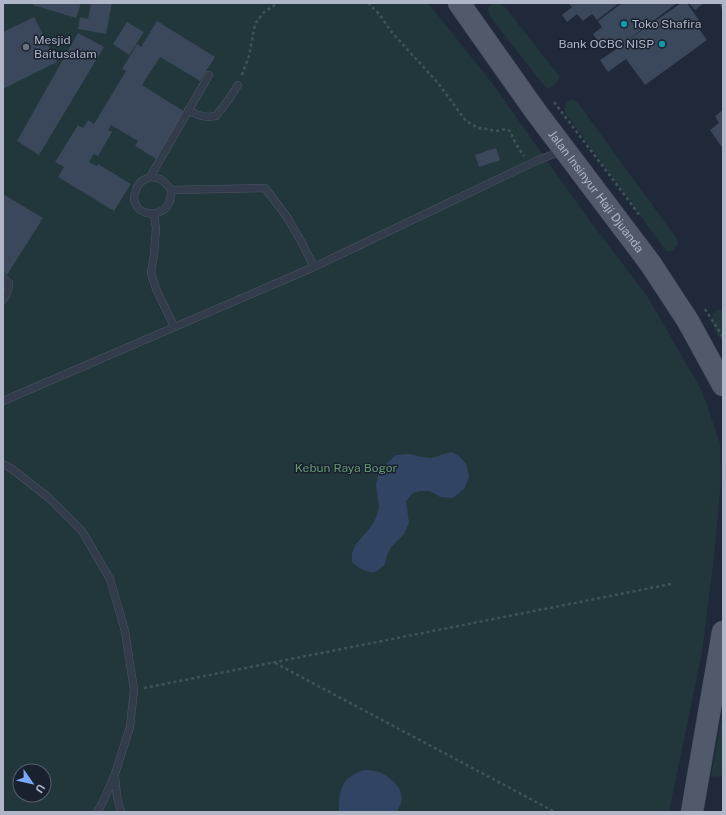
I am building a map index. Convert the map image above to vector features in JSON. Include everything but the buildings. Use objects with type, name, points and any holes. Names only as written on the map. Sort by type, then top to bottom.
[{"type":"main road","name":"Jalan Insinyur Haji Djuanda","points":[[459,3],[564,150],[650,263],[688,321],[723,386]]},
{"type":"main road","points":[[692,812],[723,632]]},
{"type":"lane","points":[[150,177],[209,74]]},
{"type":"lane","points":[[188,110],[202,117],[208,118],[216,116],[238,84]]},
{"type":"lane","points":[[3,400],[314,267],[532,163],[564,150]]},
{"type":"lane","points":[[172,190],[169,204],[161,212],[148,214],[136,205],[134,198],[137,186],[143,179],[150,177],[158,178],[164,181],[172,190],[265,188],[287,217],[302,242],[314,267]]},
{"type":"lane","points":[[154,214],[156,228],[151,273],[156,289],[174,326]]},
{"type":"lane","points":[[3,278],[8,283],[9,288],[3,300]]},
{"type":"lane","points":[[3,464],[12,469],[49,498],[82,532],[110,579],[125,631],[134,690],[130,727],[115,774],[97,812]]},
{"type":"lane","points":[[115,774],[117,797],[121,812]]},
{"type":"path","points":[[238,84],[249,56],[255,24],[264,12],[278,3]]},
{"type":"path","points":[[368,3],[380,15],[390,30],[438,84],[466,121],[478,128],[486,128],[496,131],[506,129],[510,131],[522,154],[532,163]]},
{"type":"path","points":[[134,690],[672,584]]},
{"type":"path","points":[[274,662],[555,812]]},
{"type":"green space","name":"Kebun Raya Bogor","points":[[3,3],[428,3],[492,83],[587,217],[647,296],[702,391],[720,443],[721,480],[714,557],[702,652],[669,812],[3,812]]},
{"type":"green space","points":[[496,3],[505,7],[560,77],[553,86],[547,88],[542,83],[489,15],[488,8],[492,4]]},
{"type":"green space","points":[[572,99],[578,103],[677,239],[678,243],[673,251],[666,251],[566,114],[564,110],[565,106]]},
{"type":"green space","points":[[718,310],[723,310],[723,343],[715,330],[712,321],[714,313]]},
{"type":"green space","points":[[723,709],[723,774],[720,776],[711,777]]},
{"type":"water","points":[[451,452],[460,457],[466,464],[469,476],[465,488],[453,498],[440,497],[430,491],[413,493],[406,501],[409,523],[404,534],[391,547],[385,564],[377,571],[370,572],[361,569],[352,562],[352,553],[356,544],[370,528],[376,518],[379,507],[376,485],[378,475],[386,464],[396,455],[409,454],[432,458]]},
{"type":"water","points":[[365,770],[381,773],[397,785],[402,798],[397,812],[339,812],[341,790],[346,780],[351,776]]},
{"type":"place","name":"Toko Shafira","points":[[624,24]]},
{"type":"place","name":"Bank OCBC NISP","points":[[662,44]]},
{"type":"place","name":"Mesjid Baitusalam","points":[[26,47]]}]
